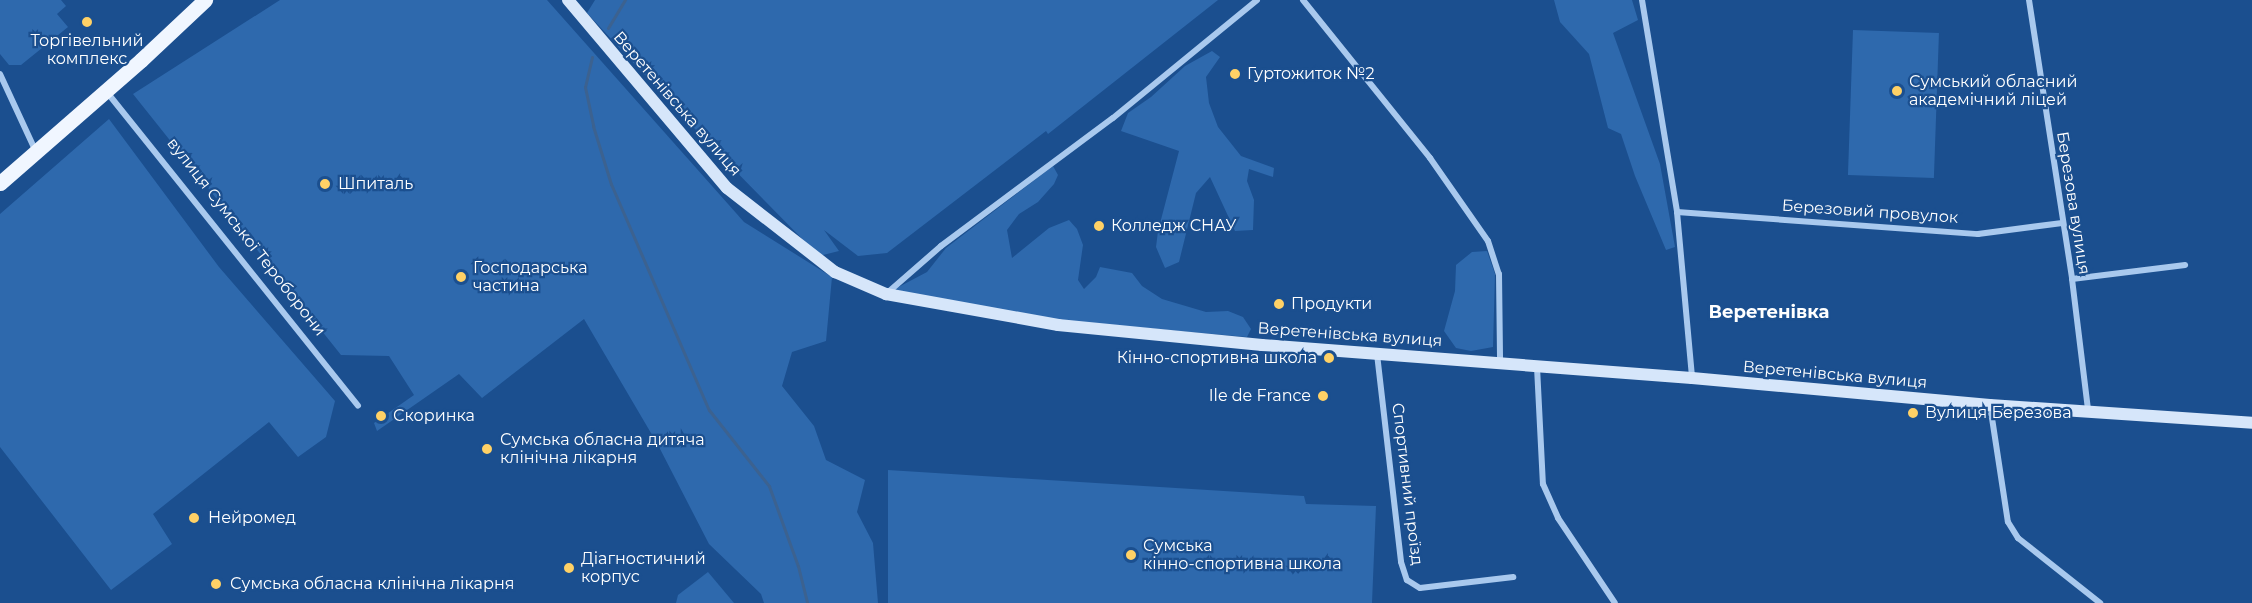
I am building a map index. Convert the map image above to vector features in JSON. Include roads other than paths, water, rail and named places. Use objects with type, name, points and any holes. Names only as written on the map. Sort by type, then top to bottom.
[{"type":"main road","points":[[0,183],[106,91],[205,0]]},
{"type":"street","name":"Веретенівська вулиця","points":[[568,0],[728,188],[835,272],[886,294],[1058,325],[1990,405],[2252,423]]},
{"type":"street","points":[[886,294],[941,246],[1113,118],[1257,0]]},
{"type":"street","points":[[1303,0],[1430,158],[1488,241],[1499,274],[1500,362]]},
{"type":"street","points":[[1642,0],[1677,213],[1692,378]]},
{"type":"street","name":"Березова вулиця","points":[[2029,0],[2072,279],[2088,410]]},
{"type":"street","points":[[0,74],[37,152]]},
{"type":"street","name":"вулиця Сумської Тероборони","points":[[106,91],[358,405]]},
{"type":"street","name":"Березовий провулок","points":[[1677,213],[1978,234],[2062,223]]},
{"type":"street","points":[[2072,279],[2185,265]]},
{"type":"street","name":"Спортивний проїзд","points":[[1377,354],[1401,562],[1407,580],[1420,588],[1514,577]]},
{"type":"street","points":[[1537,366],[1543,484],[1558,518],[1615,603]]},
{"type":"street","points":[[1990,405],[2008,522],[2018,538],[2100,603]]},
{"type":"waterway","points":[[608,28],[625,0]]},
{"type":"waterway","points":[[592,57],[585,87],[593,126],[611,184],[709,410],[769,486],[798,566],[807,603]]},
{"type":"place","name":"Торгівельний комплекс","points":[[87,22]]},
{"type":"place","name":"Гуртожиток №2","points":[[1235,74]]},
{"type":"place","name":"Сумський обласний академічний ліцей","points":[[1897,91]]},
{"type":"place","name":"Шпиталь","points":[[325,184]]},
{"type":"place","name":"Колледж СНАУ","points":[[1099,226]]},
{"type":"place","name":"Господарська частина","points":[[461,277]]},
{"type":"place","name":"Продукти","points":[[1279,304]]},
{"type":"place","name":"Кінно-спортивна школа","points":[[1329,358]]},
{"type":"place","name":"Ile de France","points":[[1323,396]]},
{"type":"place","name":"Вулиця Березова","points":[[1913,413]]},
{"type":"place","name":"Скоринка","points":[[381,416]]},
{"type":"place","name":"Сумська обласна дитяча клінічна лікарня","points":[[487,449]]},
{"type":"place","name":"Нейромед","points":[[194,518]]},
{"type":"place","name":"Сумська кінно-спортивна школа","points":[[1131,555]]},
{"type":"place","name":"Діагностичний корпус","points":[[569,568]]},
{"type":"place","name":"Сумська обласна клінічна лікарня","points":[[216,584]]},
{"type":"district","name":"Веретенівка","points":[[1769,312]]}]
